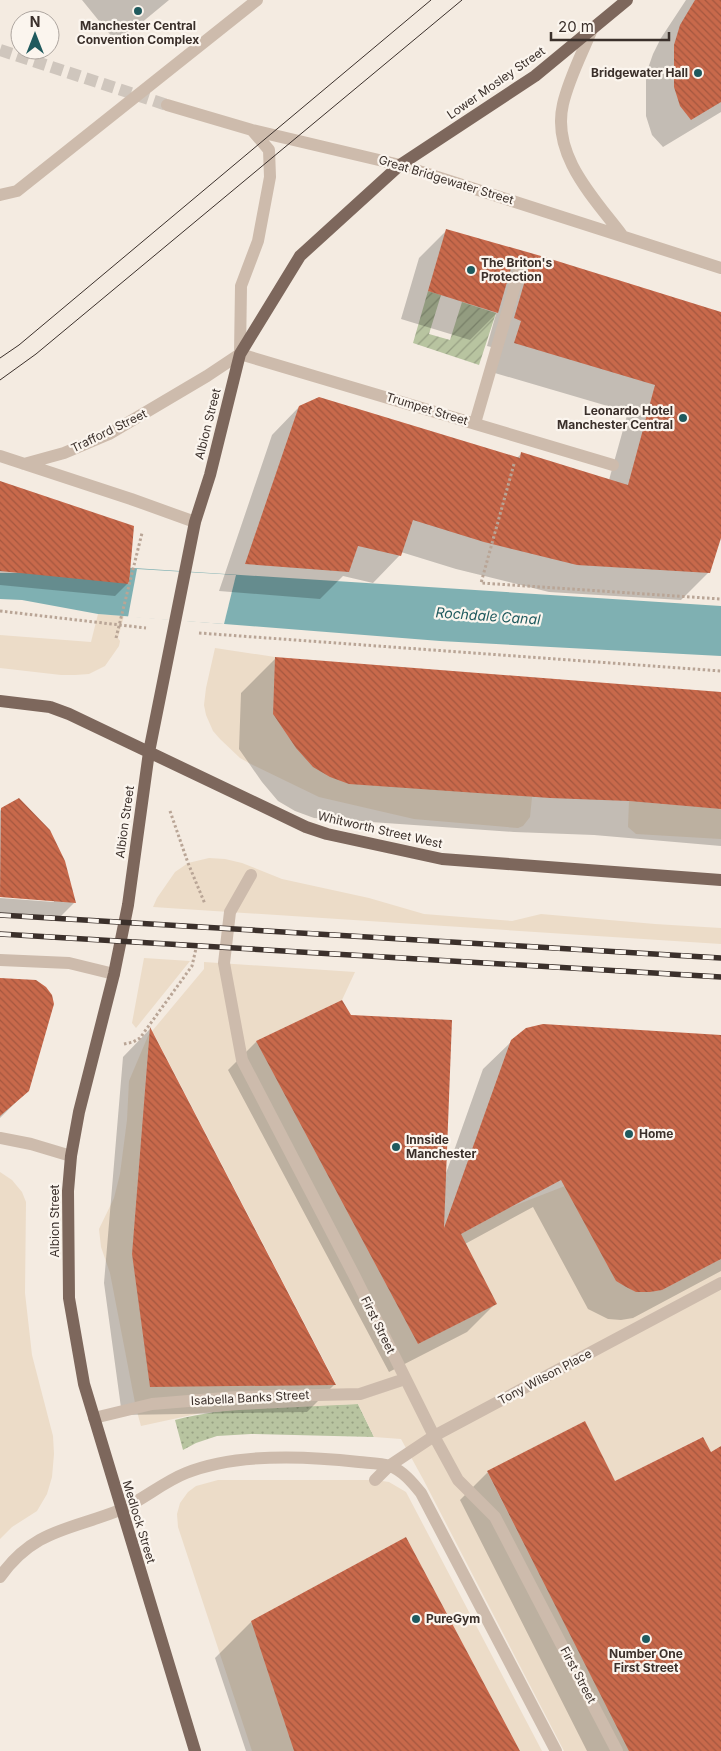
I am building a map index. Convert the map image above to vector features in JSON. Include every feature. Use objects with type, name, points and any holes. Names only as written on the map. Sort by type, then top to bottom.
[{"type":"main road","name":"Lower Mosley Street","points":[[400,165],[535,76],[627,0]]},
{"type":"main road","name":"Albion Street","points":[[69,1298],[68,1191],[71,1156],[79,1112],[114,974],[128,905],[149,752],[195,522],[210,476],[240,354],[300,256],[400,165]]},
{"type":"main road","name":"Whitworth Street West","points":[[0,701],[50,707],[70,714],[306,827],[327,834],[442,859],[721,880]]},
{"type":"main road","name":"Medlock Street","points":[[69,1298],[84,1384],[195,1751]]},
{"type":"street","points":[[0,195],[17,192],[257,0]]},
{"type":"street","points":[[592,29],[563,106],[563,140],[569,159],[578,177],[622,235]]},
{"type":"street","name":"Great Bridgewater Street","points":[[167,105],[252,130],[400,165],[721,268]]},
{"type":"street","name":"Albion Street","points":[[240,354],[241,286],[258,241],[270,177],[269,150],[252,130]]},
{"type":"street","points":[[475,423],[520,268]]},
{"type":"street","name":"Trumpet Street","points":[[240,354],[613,465]]},
{"type":"street","name":"Trafford Street","points":[[24,464],[64,453],[110,434],[240,354]]},
{"type":"street","points":[[0,456],[195,522]]},
{"type":"street","name":"First Street","points":[[251,876],[230,912],[224,963],[242,1060],[350,1267],[434,1436],[458,1480],[495,1517],[617,1751]]},
{"type":"street","points":[[0,960],[69,963],[114,974]]},
{"type":"street","points":[[0,1138],[31,1144],[71,1156]]},
{"type":"street","name":"Tony Wilson Place","points":[[375,1480],[389,1466],[434,1436],[721,1283]]},
{"type":"street","name":"Isabella Banks Street","points":[[94,1418],[152,1404],[237,1397],[360,1394],[405,1379]]},
{"type":"street","points":[[0,1577],[20,1553],[63,1528],[121,1509],[186,1473],[231,1460],[283,1458],[333,1460],[389,1466],[408,1477],[421,1493],[556,1751]]},
{"type":"path","points":[[521,437],[481,583],[721,598]]},
{"type":"path","points":[[116,638],[142,532]]},
{"type":"path","points":[[0,612],[151,629]]},
{"type":"path","points":[[190,632],[721,671]]},
{"type":"path","points":[[168,807],[205,905],[204,911]]},
{"type":"path","points":[[94,1049],[133,1042],[140,1038],[192,966],[198,938]]},
{"type":"green space","points":[[428,291],[441,295],[429,334],[450,340],[462,302],[496,313],[479,365],[413,343]]},
{"type":"green space","points":[[358,1404],[374,1437],[251,1434],[217,1436],[196,1443],[183,1450],[175,1420],[220,1411]]},
{"type":"shaded area","points":[[98,614],[124,616],[118,638],[120,641],[119,646],[105,666],[89,674],[75,675],[0,668],[0,635],[91,642]]},
{"type":"shaded area","points":[[215,648],[275,657],[273,714],[296,748],[532,797],[530,817],[523,826],[518,828],[414,819],[319,797],[249,763],[240,758],[220,739],[213,731],[206,715],[204,705],[206,688]]},
{"type":"shaded area","points":[[629,801],[721,809],[721,839],[636,834],[628,827]]},
{"type":"shaded area","points":[[209,858],[242,863],[282,879],[369,898],[424,914],[512,921],[541,914],[721,928],[721,944],[153,907],[175,872],[188,863]]},
{"type":"shaded area","points":[[144,958],[190,961],[136,1028],[132,1023]]},
{"type":"shaded area","points":[[204,962],[355,972],[342,1000],[256,1041],[418,1344],[496,1304],[461,1234],[511,1207],[565,1186],[616,1281],[626,1287],[637,1292],[662,1290],[721,1259],[721,1446],[711,1452],[702,1437],[615,1481],[585,1421],[487,1472],[630,1751],[564,1751],[401,1439],[374,1437],[358,1404],[201,1413],[141,1426],[110,1273],[101,1247],[99,1229],[114,1198],[120,1174],[127,1120],[129,1081],[148,1036],[204,969]],"holes":[[[154,1034],[335,1382],[150,1384],[132,1254],[149,1037]]]},
{"type":"shaded area","points":[[0,1172],[12,1180],[22,1192],[26,1202],[25,1293],[32,1355],[53,1436],[54,1454],[52,1477],[47,1494],[37,1511],[12,1527],[0,1539]]},
{"type":"shaded area","points":[[218,1480],[375,1480],[389,1482],[406,1492],[542,1751],[520,1751],[406,1537],[251,1621],[294,1751],[252,1751],[178,1527],[177,1514],[180,1503],[188,1492],[196,1486]]},
{"type":"water","name":"Rochdale Canal","points":[[88,565],[721,606],[721,656],[440,641],[98,614],[22,600],[0,599],[0,573],[49,573]]},
{"type":"pier","points":[[137,569],[236,575],[224,624],[128,617]]},
{"type":"building","name":"Bridgewater Hall","points":[[695,0],[721,0],[721,102],[691,120],[680,106],[674,87],[674,45],[680,25]]},
{"type":"building","points":[[446,229],[541,256],[721,312],[721,538],[710,573],[577,565],[484,542],[413,520],[401,556],[358,546],[349,572],[245,564],[299,406],[319,397],[520,458],[521,452],[628,485],[655,385],[514,343],[521,321],[514,318],[528,270],[528,266],[523,260],[518,260],[512,265],[498,313],[428,291]]},
{"type":"building","points":[[0,481],[134,526],[129,584],[0,571]]},
{"type":"building","points":[[275,657],[721,692],[721,809],[629,801],[550,798],[349,784],[330,777],[313,767],[296,748],[273,714]]},
{"type":"building","points":[[19,798],[50,830],[65,861],[76,903],[0,897],[1,808]]},
{"type":"building","points":[[0,978],[36,980],[46,987],[52,995],[54,1004],[29,1091],[0,1116]]},
{"type":"building","points":[[342,1000],[351,1015],[452,1020],[444,1228],[511,1040],[526,1028],[543,1024],[721,1035],[721,1259],[662,1290],[636,1292],[616,1281],[561,1180],[461,1234],[497,1304],[418,1344],[256,1041]]},
{"type":"building","points":[[150,1027],[336,1385],[150,1387],[132,1254]]},
{"type":"building","name":"Number One First Street","points":[[585,1421],[615,1481],[703,1437],[711,1452],[721,1446],[721,1751],[629,1751],[487,1471]]},
{"type":"building","points":[[406,1537],[520,1751],[294,1751],[251,1621]]},
{"type":"tunnel","points":[[0,50],[167,105]]},
{"type":"tram line","points":[[0,358],[19,345],[431,0]]},
{"type":"tram line","points":[[0,380],[36,354],[462,0]]},
{"type":"railway","points":[[0,915],[721,958]]},
{"type":"railway","points":[[0,934],[721,977]]},
{"type":"place","name":"Manchester Central Convention Complex","points":[[138,11]]},
{"type":"place","name":"Bridgewater Hall","points":[[698,73]]},
{"type":"place","name":"The Briton's Protection","points":[[471,270]]},
{"type":"place","name":"Leonardo Hotel Manchester Central","points":[[683,418]]},
{"type":"place","name":"Home","points":[[629,1134]]},
{"type":"place","name":"Innside Manchester","points":[[396,1147]]},
{"type":"place","name":"PureGym","points":[[416,1619]]},
{"type":"place","name":"Number One First Street","points":[[646,1639]]}]
